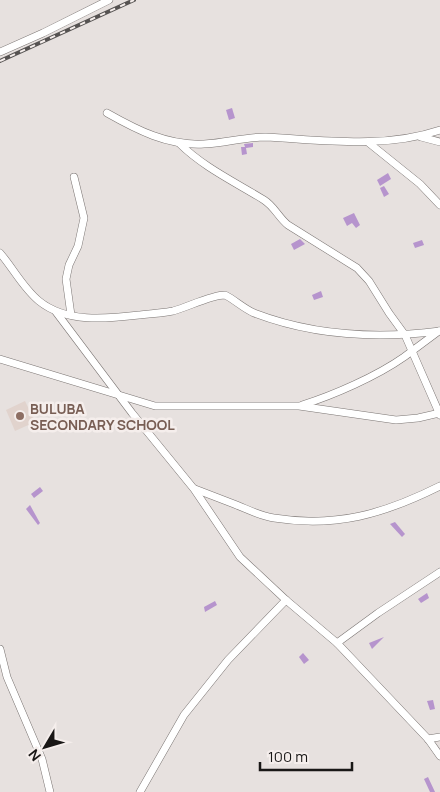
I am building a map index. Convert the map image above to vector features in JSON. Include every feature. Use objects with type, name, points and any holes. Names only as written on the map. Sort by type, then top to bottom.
[{"type":"street","points":[[0,52],[109,0]]},
{"type":"street","points":[[107,112],[150,135],[179,143],[206,144],[258,137],[369,143],[420,137],[440,130]]},
{"type":"street","points":[[420,137],[440,142]]},
{"type":"street","points":[[0,359],[150,405],[163,407],[299,406],[396,420],[440,414],[404,335],[369,281],[357,268],[288,226],[265,200],[246,190],[193,155],[179,143]]},
{"type":"street","points":[[369,143],[420,184],[440,205]]},
{"type":"street","points":[[71,314],[66,279],[68,265],[78,246],[84,218],[74,177]]},
{"type":"street","points":[[0,253],[31,293],[56,312],[118,395],[194,489],[240,557],[286,600],[337,643],[428,739],[440,756]]},
{"type":"street","points":[[56,312],[104,319],[158,314],[225,295],[253,312],[322,332],[347,335],[404,335],[440,331]]},
{"type":"street","points":[[299,406],[353,385],[404,358],[440,331]]},
{"type":"street","points":[[194,489],[274,518],[334,520],[362,517],[375,513],[440,486]]},
{"type":"street","points":[[337,643],[440,572]]},
{"type":"street","points":[[140,792],[184,715],[228,660],[286,600]]},
{"type":"street","points":[[0,649],[8,676],[42,759],[50,792]]},
{"type":"street","points":[[428,739],[440,737]]},
{"type":"shaded area","name":"BULUBA SECONDARY SCHOOL","points":[[25,401],[35,422],[15,431],[6,410]]},
{"type":"building","points":[[232,108],[235,118],[229,120],[226,110]]},
{"type":"building","points":[[253,143],[253,147],[246,148],[247,154],[242,155],[241,147],[245,147],[244,144]]},
{"type":"building","points":[[388,173],[391,179],[380,186],[377,180]]},
{"type":"building","points":[[384,186],[389,194],[384,197],[380,188]]},
{"type":"building","points":[[354,213],[360,225],[356,228],[352,223],[347,226],[343,218]]},
{"type":"building","points":[[300,239],[305,244],[294,250],[291,244]]},
{"type":"building","points":[[422,240],[424,245],[415,248],[413,243]]},
{"type":"building","points":[[321,291],[323,297],[314,300],[312,295]]},
{"type":"building","points":[[40,487],[43,491],[34,498],[31,494]]},
{"type":"building","points":[[30,505],[40,523],[38,525],[26,509]]},
{"type":"building","points":[[395,522],[405,534],[402,537],[390,524]]},
{"type":"building","points":[[427,593],[429,598],[421,603],[418,599]]},
{"type":"building","points":[[215,601],[217,605],[205,612],[204,607]]},
{"type":"building","points":[[384,637],[372,649],[369,643]]},
{"type":"building","points":[[303,653],[309,660],[304,664],[299,657]]},
{"type":"building","points":[[433,700],[435,709],[430,710],[427,701]]},
{"type":"building","points":[[428,777],[435,792],[430,792],[424,779]]},
{"type":"railway","points":[[0,61],[134,0]]},
{"type":"place","name":"BULUBA SECONDARY SCHOOL","points":[[20,416]]}]
